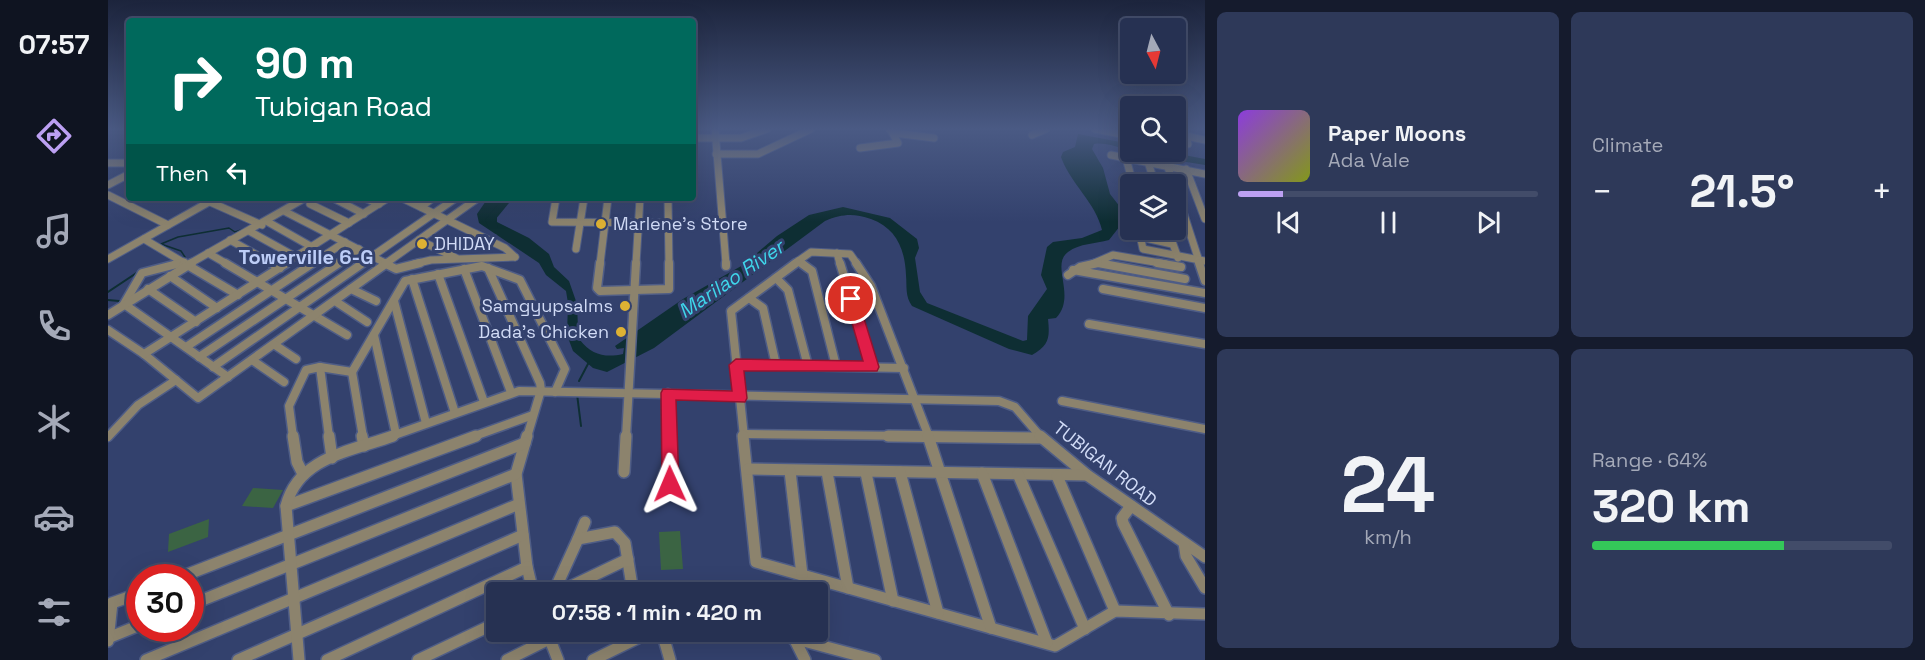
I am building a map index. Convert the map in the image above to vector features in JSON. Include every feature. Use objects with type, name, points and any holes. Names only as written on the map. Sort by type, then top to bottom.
[{"type":"street","points":[[717,160],[726,266]]},
{"type":"street","points":[[1152,174],[1148,162],[1205,174]]},
{"type":"street","points":[[108,163],[126,163]]},
{"type":"street","points":[[1167,165],[1170,174]]},
{"type":"street","points":[[1186,169],[1204,214]]},
{"type":"street","points":[[108,185],[126,176]]},
{"type":"street","points":[[108,195],[168,225]]},
{"type":"street","points":[[108,260],[211,201]]},
{"type":"street","points":[[215,201],[312,247]]},
{"type":"street","points":[[108,315],[186,264],[307,201],[349,224]]},
{"type":"street","points":[[339,201],[364,214]]},
{"type":"street","points":[[372,201],[379,204]]},
{"type":"street","points":[[144,354],[384,201]]},
{"type":"street","points":[[284,211],[396,269],[423,262],[513,258],[515,255],[410,201]]},
{"type":"street","points":[[421,207],[429,201]]},
{"type":"street","points":[[213,367],[452,201]]},
{"type":"street","points":[[108,330],[144,354],[198,398],[336,302],[386,263],[474,201]]},
{"type":"street","points":[[556,201],[552,222],[668,223]]},
{"type":"street","points":[[576,249],[584,201]]},
{"type":"street","points":[[608,201],[597,288],[600,291],[669,289],[668,201]]},
{"type":"street","points":[[624,472],[639,201]]},
{"type":"street","points":[[1186,210],[1204,214]]},
{"type":"street","points":[[1186,225],[1201,261],[1205,281]]},
{"type":"street","points":[[249,231],[296,257]]},
{"type":"street","points":[[144,239],[238,295]]},
{"type":"street","points":[[230,240],[280,268]]},
{"type":"street","points":[[419,240],[458,259]]},
{"type":"street","points":[[1141,240],[1143,249],[1201,261]]},
{"type":"street","points":[[1160,240],[1172,244]]},
{"type":"street","points":[[1171,240],[1188,290]]},
{"type":"street","points":[[186,347],[345,242]]},
{"type":"street","points":[[200,357],[358,249]]},
{"type":"street","points":[[403,251],[423,262]]},
{"type":"street","points":[[991,628],[916,399],[872,286],[850,254],[811,252],[731,311],[756,562],[1055,646],[1115,611],[1169,615],[1205,614]]},
{"type":"street","points":[[208,253],[347,335]]},
{"type":"street","points":[[837,253],[872,367]]},
{"type":"street","points":[[1181,267],[1113,255],[1070,273],[1205,293]]},
{"type":"street","points":[[798,261],[812,271],[836,366]]},
{"type":"street","points":[[1098,263],[1185,279]]},
{"type":"street","points":[[124,304],[140,275],[186,264]]},
{"type":"street","points":[[488,268],[541,390],[516,474],[531,582]]},
{"type":"street","points":[[364,446],[352,372],[394,301],[402,283],[412,279],[464,269],[488,268],[520,280],[564,363],[565,374],[555,392]]},
{"type":"street","points":[[464,269],[511,392]]},
{"type":"street","points":[[438,274],[484,402]]},
{"type":"street","points":[[170,276],[217,308]]},
{"type":"street","points":[[776,278],[788,290],[807,366]]},
{"type":"street","points":[[412,279],[455,413]]},
{"type":"street","points":[[148,289],[196,322]]},
{"type":"street","points":[[351,289],[376,301]]},
{"type":"street","points":[[1103,289],[1205,308]]},
{"type":"street","points":[[749,297],[763,308],[776,365]]},
{"type":"street","points":[[394,301],[426,423]]},
{"type":"street","points":[[336,302],[368,322]]},
{"type":"street","points":[[124,304],[228,377]]},
{"type":"street","points":[[1089,324],[1205,344]]},
{"type":"street","points":[[374,335],[396,434]]},
{"type":"street","points":[[274,345],[296,359]]},
{"type":"street","points":[[252,360],[284,382]]},
{"type":"street","points":[[736,365],[904,368]]},
{"type":"street","points":[[299,660],[286,535],[286,506],[289,493],[302,472],[297,462],[289,406],[306,370],[320,367],[352,372]]},
{"type":"street","points":[[320,367],[332,458]]},
{"type":"street","points":[[108,437],[138,405],[176,380]]},
{"type":"street","name":"TUBIGAN ROAD","points":[[302,472],[312,465],[511,392],[541,390],[669,393],[740,398],[916,399],[1008,403],[1021,413],[1042,438],[1087,475],[1205,557]]},
{"type":"street","points":[[669,393],[670,484]]},
{"type":"street","points":[[1062,401],[1205,429]]},
{"type":"street","points":[[286,506],[533,415]]},
{"type":"street","points":[[745,434],[1042,438]]},
{"type":"street","points":[[204,568],[525,443]]},
{"type":"street","points":[[748,470],[1087,475]]},
{"type":"street","points":[[790,471],[802,575]]},
{"type":"street","points":[[827,472],[848,588]]},
{"type":"street","points":[[866,472],[893,601]]},
{"type":"street","points":[[900,472],[938,613]]},
{"type":"street","points":[[204,599],[516,474]]},
{"type":"street","points":[[982,474],[1047,643]]},
{"type":"street","points":[[1018,474],[1085,629]]},
{"type":"street","points":[[1057,476],[1115,611]]},
{"type":"street","points":[[146,660],[519,504]]},
{"type":"street","points":[[1131,506],[1122,518],[1123,523],[1169,615]]},
{"type":"street","points":[[558,582],[585,522]]},
{"type":"street","points":[[578,539],[615,532],[626,543],[631,582]]},
{"type":"street","points":[[238,660],[524,535]]},
{"type":"street","points":[[1184,543],[1186,556],[1205,588]]},
{"type":"street","points":[[581,582],[628,559]]},
{"type":"street","points":[[327,660],[527,567]]},
{"type":"street","points":[[126,598],[112,603],[108,640],[126,632]]},
{"type":"street","points":[[418,660],[486,628]]},
{"type":"street","points":[[507,660],[537,642]]},
{"type":"street","points":[[551,642],[558,660]]},
{"type":"street","points":[[593,660],[630,642]]},
{"type":"street","points":[[666,642],[670,660]]},
{"type":"street","points":[[797,642],[805,660]]},
{"type":"street","points":[[810,642],[875,660]]},
{"type":"green space","points":[[253,488],[283,490],[273,508],[242,506]]},
{"type":"green space","points":[[209,519],[208,537],[168,552],[169,534]]},
{"type":"green space","points":[[680,531],[683,569],[661,570],[659,532]]},
{"type":"water","points":[[1062,160],[1098,160],[1103,168],[1110,194],[1120,207],[1120,226],[1109,240],[1077,247],[1063,258],[1061,265],[1064,291],[1062,309],[1056,318],[1048,319],[1047,340],[1042,348],[1032,355],[1009,349],[912,306],[907,295],[904,257],[898,241],[880,223],[848,215],[825,221],[654,348],[607,372],[593,368],[573,351],[567,335],[566,291],[546,275],[539,263],[479,223],[477,214],[486,201],[505,201],[497,209],[497,222],[529,238],[549,254],[554,267],[569,281],[577,304],[578,328],[583,336],[580,340],[589,349],[599,354],[611,356],[623,354],[624,348],[617,349],[615,346],[683,299],[743,265],[777,236],[809,215],[843,207],[890,218],[917,239],[919,248],[915,258],[920,292],[927,303],[1023,341],[1027,340],[1028,316],[1047,289],[1041,275],[1047,247],[1053,242],[1082,238],[1102,230],[1094,211],[1070,176]]},
{"type":"water","points":[[1186,160],[1205,160],[1205,165],[1185,162]]},
{"type":"waterway","points":[[288,204],[292,201]]},
{"type":"waterway","name":"Marilao River","points":[[493,226],[490,220],[506,201]]},
{"type":"waterway","points":[[185,257],[181,251],[161,244],[178,237],[229,228],[235,232],[244,229]]},
{"type":"waterway","points":[[108,292],[141,270]]},
{"type":"waterway","points":[[108,300],[119,301],[118,305]]},
{"type":"waterway","points":[[579,381],[589,362]]},
{"type":"waterway","points":[[577,394],[581,426]]},
{"type":"place","name":"Marlene's Store","points":[[601,224]]},
{"type":"place","name":"DHIDAY","points":[[422,244]]},
{"type":"place","name":"Samgyupsalms","points":[[625,306]]},
{"type":"place","name":"Dada’s Chicken","points":[[621,332]]},
{"type":"district","name":"Towerville 6-G","points":[[306,257]]},
{"type":"route","points":[[670,484],[669,393],[740,398],[736,365],[872,367],[851,299]]}]
